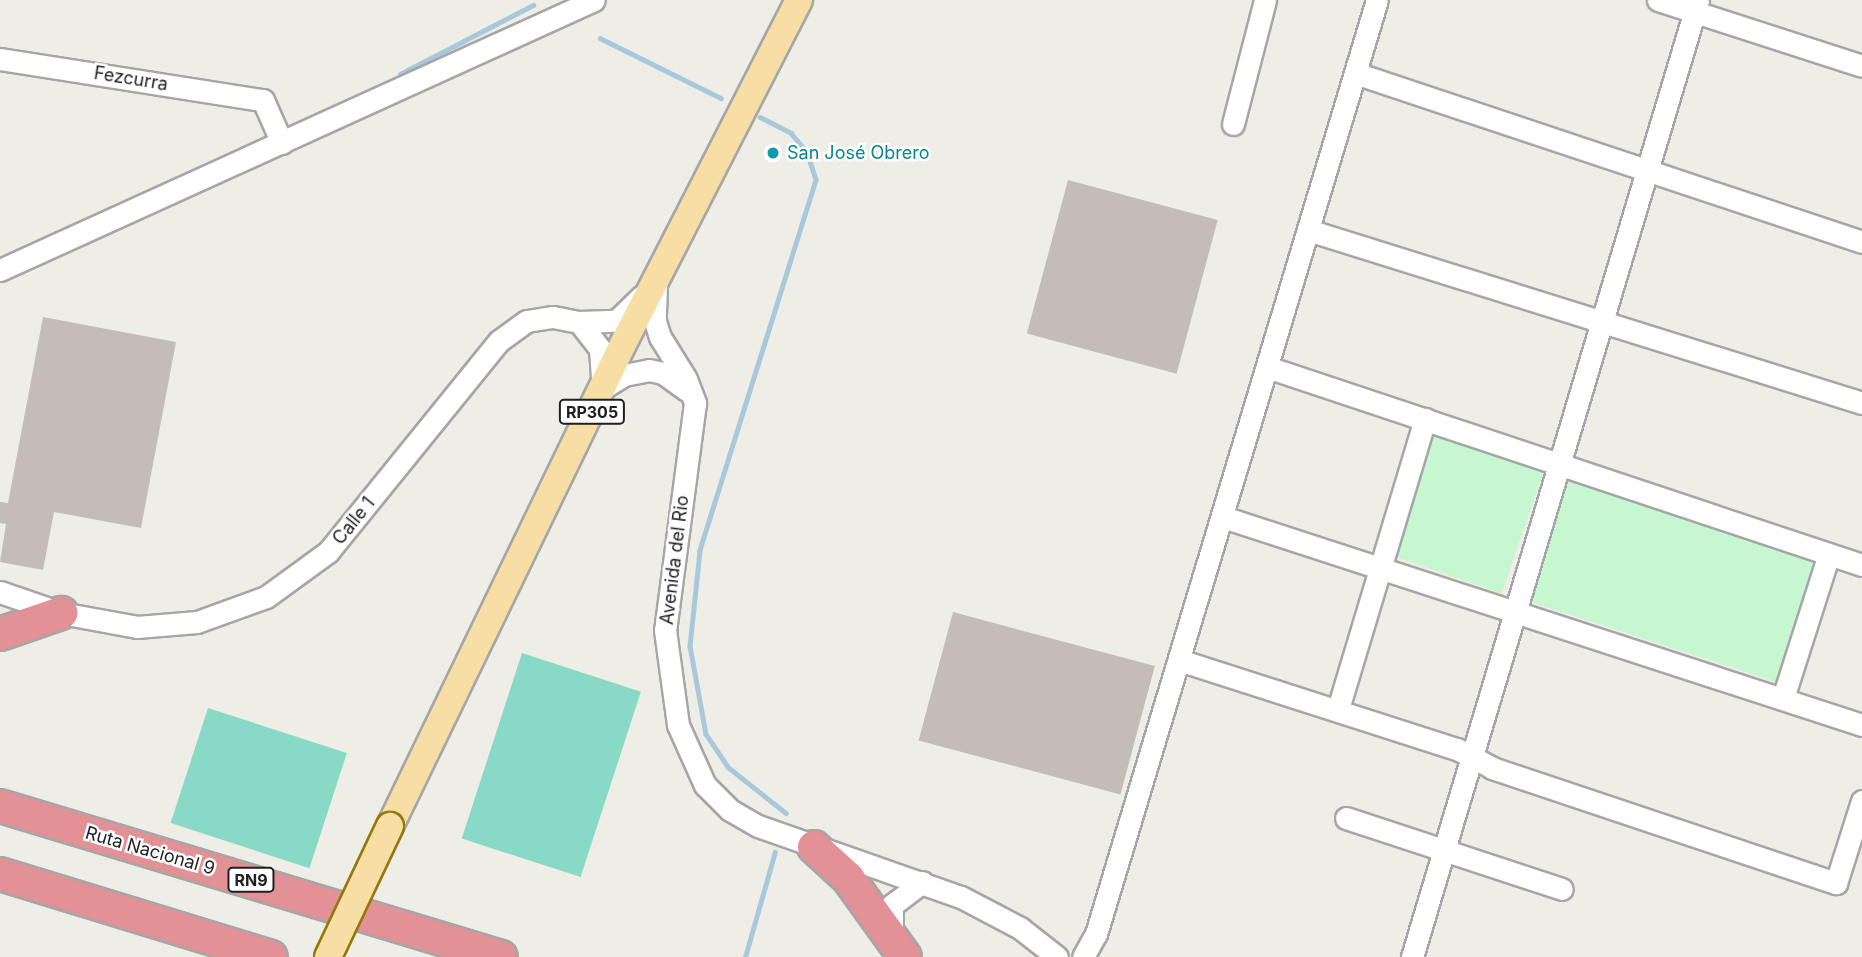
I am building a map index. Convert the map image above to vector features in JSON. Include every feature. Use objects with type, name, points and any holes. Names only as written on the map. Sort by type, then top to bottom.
[{"type":"highway","points":[[0,634],[61,613]]},
{"type":"highway","name":"Ruta Nacional 9","points":[[0,806],[501,957]]},
{"type":"highway","points":[[814,847],[848,878],[899,948]]},
{"type":"highway","points":[[0,874],[271,957]]},
{"type":"main road","name":"RP305","points":[[328,957],[603,388],[799,0]]},
{"type":"street","points":[[0,270],[594,0]]},
{"type":"street","points":[[1233,124],[1265,0]]},
{"type":"street","points":[[1083,957],[1096,934],[1377,0]]},
{"type":"street","points":[[1658,0],[1697,6],[1862,66]]},
{"type":"street","points":[[1412,957],[1697,6]]},
{"type":"street","name":"Fezcurra","points":[[0,59],[263,100],[282,143]]},
{"type":"street","points":[[1355,74],[1862,242]]},
{"type":"street","points":[[1308,230],[1862,403]]},
{"type":"street","name":"Calle 1","points":[[0,592],[61,613],[127,626],[172,626],[197,622],[266,597],[328,552],[513,329],[539,318],[579,322],[616,321],[657,279]]},
{"type":"street","name":"Avenida del Rio","points":[[657,279],[654,303],[660,337],[687,379],[695,403],[695,429],[666,602],[667,660],[678,725],[705,785],[730,810],[814,847],[922,882],[991,911],[1057,957]]},
{"type":"street","points":[[579,322],[600,349],[603,388],[624,375],[649,370],[674,379],[695,403]]},
{"type":"street","points":[[1266,367],[1862,565]]},
{"type":"street","points":[[1338,709],[1425,419]]},
{"type":"street","points":[[1223,517],[1862,724]]},
{"type":"street","points":[[1783,698],[1829,554]]},
{"type":"street","points":[[1179,660],[1457,749],[1473,759],[1836,883],[1862,802]]},
{"type":"street","points":[[1346,818],[1562,889]]},
{"type":"street","points":[[899,948],[889,921],[892,905],[922,882]]},
{"type":"green space","points":[[1429,433],[1543,472],[1502,593],[1387,554]]},
{"type":"green space","points":[[1566,480],[1816,561],[1777,682],[1527,601]]},
{"type":"green space","points":[[522,653],[641,692],[581,877],[462,838]]},
{"type":"green space","points":[[208,708],[347,753],[309,868],[171,823]]},
{"type":"building","points":[[1068,180],[1218,220],[1177,374],[1027,334]]},
{"type":"building","points":[[43,317],[176,342],[141,528],[54,512],[43,570],[0,562],[6,524],[0,523],[0,502],[8,503]]},
{"type":"building","points":[[953,612],[1155,666],[1120,795],[919,740]]},
{"type":"waterway","points":[[400,74],[533,5]]},
{"type":"waterway","points":[[600,38],[721,98]]},
{"type":"waterway","points":[[760,117],[791,133],[807,152],[816,180],[700,551],[690,646],[706,734],[728,767],[786,813]]},
{"type":"waterway","points":[[745,957],[775,852]]},
{"type":"place","name":"San José Obrero","points":[[773,153]]}]
